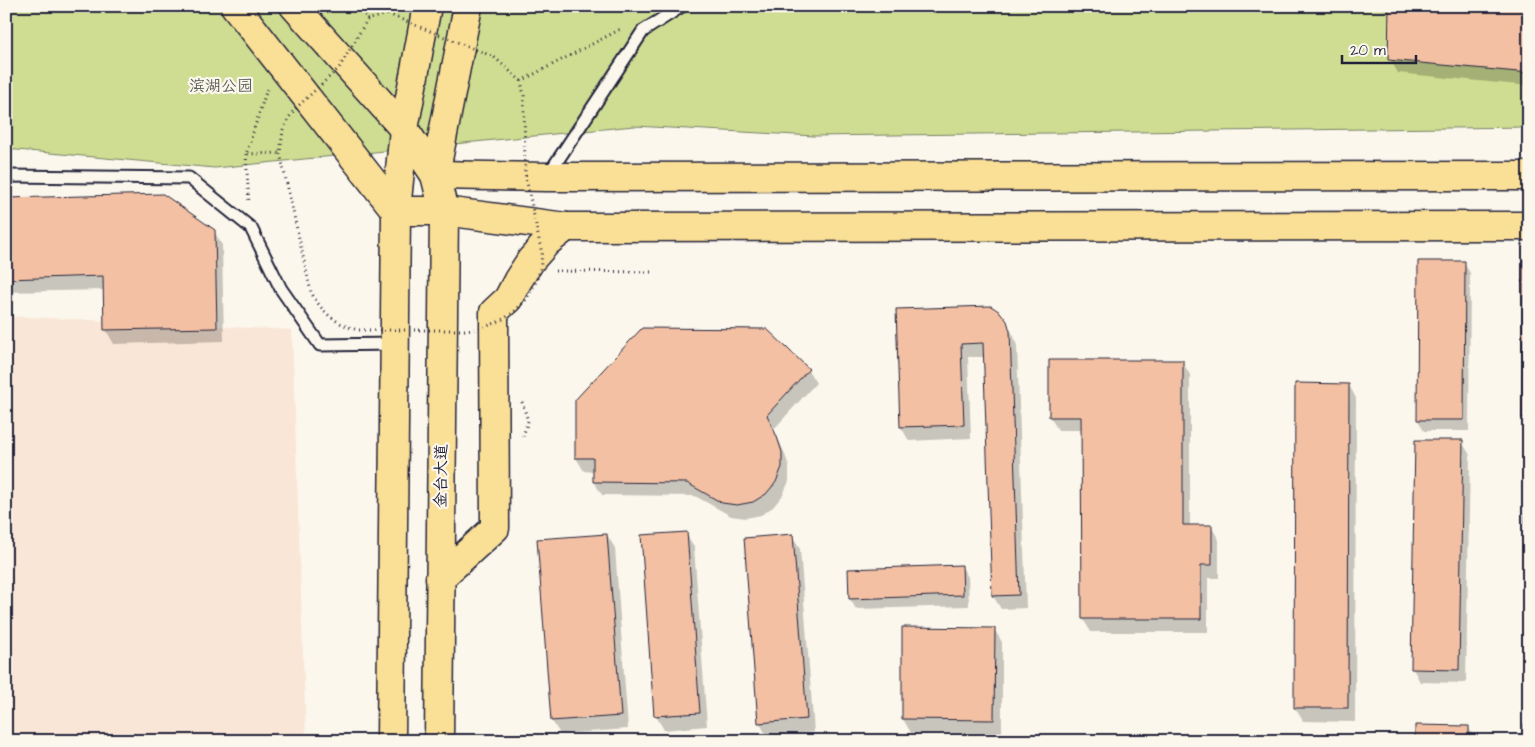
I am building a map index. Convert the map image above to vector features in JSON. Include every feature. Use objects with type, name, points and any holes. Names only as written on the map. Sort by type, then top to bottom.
[{"type":"main road","points":[[235,6],[396,211]]},
{"type":"main road","points":[[294,6],[404,129],[435,175]]},
{"type":"main road","points":[[391,741],[396,211],[404,129],[427,6]]},
{"type":"main road","points":[[435,175],[468,6]]},
{"type":"main road","points":[[435,175],[547,177],[1529,176]]},
{"type":"main road","name":"金台大道","points":[[435,175],[444,211],[439,741]]},
{"type":"main road","points":[[396,211],[444,211],[566,227],[1529,226]]},
{"type":"main road","points":[[440,578],[495,528],[494,312],[508,299],[531,260],[547,242],[566,227]]},
{"type":"lane","points":[[547,177],[643,31],[682,6]]},
{"type":"lane","points":[[6,176],[189,178],[251,228],[281,289],[320,345],[395,344]]},
{"type":"path","points":[[362,6],[367,20]]},
{"type":"path","points":[[388,14],[494,57],[521,81],[524,96],[525,173],[542,254],[540,271],[525,301],[498,322],[482,328],[465,330],[358,330],[344,326],[323,312],[311,292],[280,153],[283,130],[295,109],[339,68],[367,20],[388,14]]},
{"type":"path","points":[[521,81],[619,30],[643,31]]},
{"type":"path","points":[[251,228],[246,154],[277,59]]},
{"type":"path","points":[[246,154],[280,153]]},
{"type":"path","points":[[540,271],[655,272]]},
{"type":"shaded area","points":[[6,316],[292,330],[306,741],[6,741]]},
{"type":"green space","name":"滨湖公园","points":[[6,6],[1529,6],[1529,127],[814,136],[634,126],[215,168],[6,149]]},
{"type":"building","points":[[1389,6],[1529,6],[1529,73],[1388,60]]},
{"type":"building","points":[[163,194],[215,230],[217,328],[104,330],[103,276],[6,279],[6,198]]},
{"type":"building","points":[[1523,260],[1529,260],[1529,418],[1522,418]]},
{"type":"building","points":[[1418,261],[1465,261],[1464,420],[1417,420]]},
{"type":"building","points":[[991,306],[1000,312],[1007,321],[1010,331],[1019,595],[992,596],[983,343],[961,344],[964,425],[900,427],[896,309]]},
{"type":"building","points":[[642,328],[767,329],[809,369],[767,415],[782,452],[782,467],[776,482],[766,494],[753,502],[737,505],[722,503],[687,483],[593,482],[593,458],[575,458],[575,400]]},
{"type":"building","points":[[1049,360],[1183,360],[1183,525],[1212,525],[1212,565],[1201,565],[1201,619],[1082,619],[1081,417],[1049,417]]},
{"type":"building","points":[[1295,383],[1349,384],[1348,708],[1294,708]]},
{"type":"building","points":[[1526,437],[1529,437],[1529,670],[1523,670]]},
{"type":"building","points":[[1415,440],[1463,440],[1459,670],[1411,669]]},
{"type":"building","points":[[687,532],[700,713],[654,716],[641,535]]},
{"type":"building","points":[[607,534],[621,716],[551,721],[537,539]]},
{"type":"building","points":[[793,534],[807,719],[758,723],[744,538]]},
{"type":"building","points":[[962,565],[963,595],[849,599],[848,569]]},
{"type":"building","points":[[902,627],[995,628],[994,720],[902,719]]},
{"type":"building","points":[[1524,724],[1529,724],[1529,741],[1524,741]]},
{"type":"building","points":[[1415,725],[1469,726],[1469,741],[1415,741]]}]
